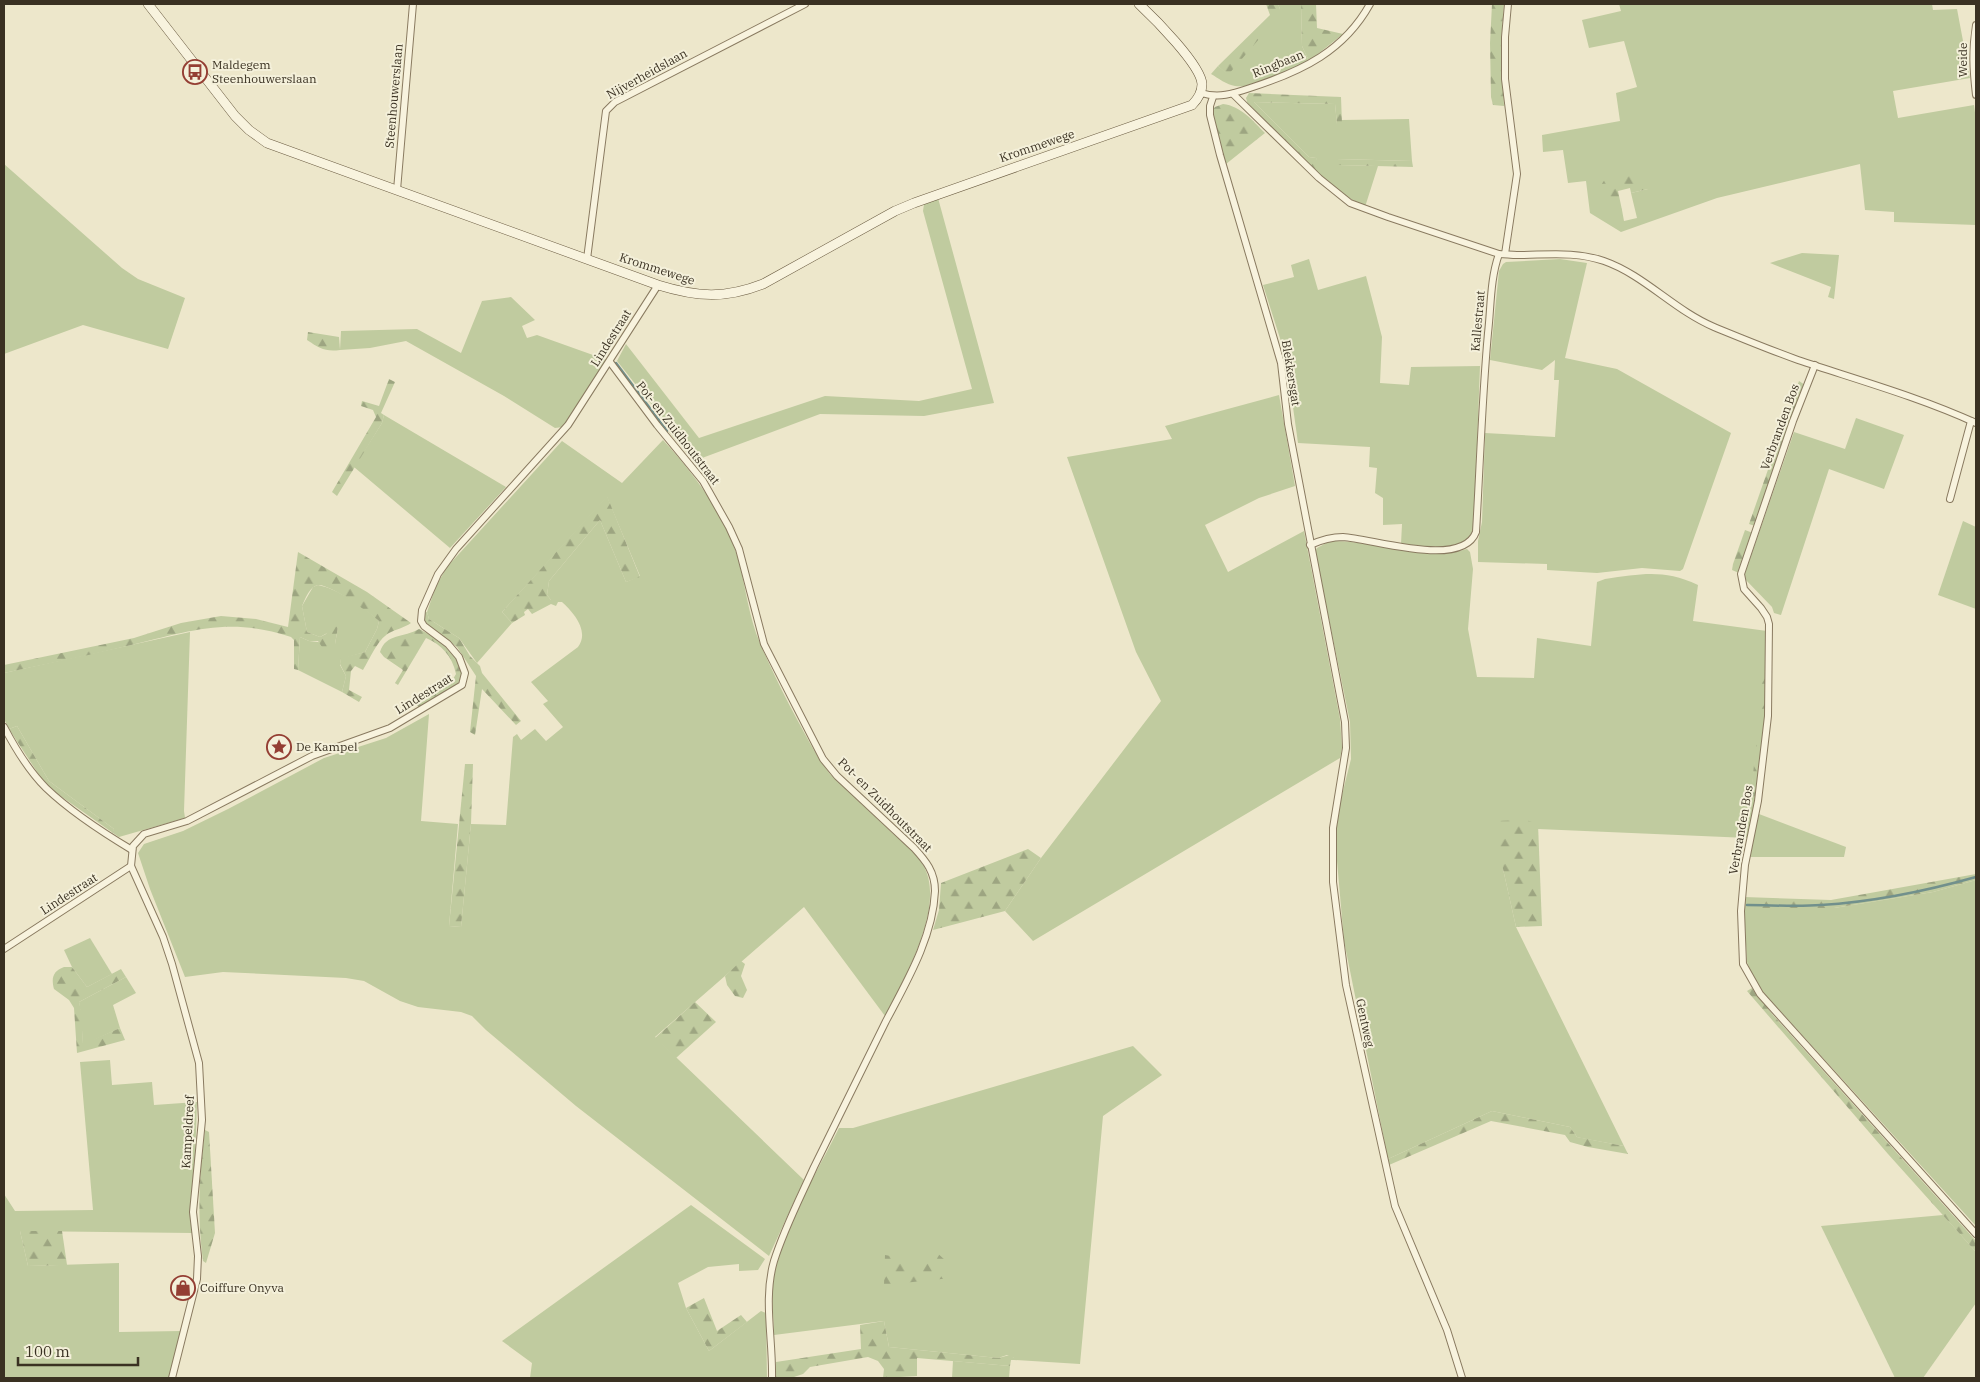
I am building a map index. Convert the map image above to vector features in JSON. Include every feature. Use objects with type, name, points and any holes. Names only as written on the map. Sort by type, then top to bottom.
[{"type":"street","name":"Krommewege","points":[[148,4],[235,116],[249,130],[267,142],[658,285],[701,296],[748,290],[763,284],[895,211],[1180,110],[1192,105],[1201,93]]},
{"type":"street","name":"Steenhouwerslaan","points":[[397,190],[413,4]]},
{"type":"street","name":"Nijverheidslaan","points":[[587,259],[606,111],[615,102],[805,4]]},
{"type":"street","points":[[1139,4],[1175,42],[1200,76],[1201,93]]},
{"type":"street","name":"Ringbaan","points":[[1201,93],[1213,97],[1233,94],[1294,73],[1326,54],[1353,28],[1370,4]]},
{"type":"street","name":"Kallestraat","points":[[1310,545],[1325,539],[1342,537],[1437,551],[1466,545],[1473,540],[1476,532],[1482,411],[1491,299],[1495,267],[1502,254],[1511,223],[1517,174],[1506,78],[1505,37],[1508,4]]},
{"type":"street","name":"Weide","points":[[1976,25],[1972,49],[1972,68],[1976,95]]},
{"type":"street","points":[[1233,94],[1319,178],[1350,203],[1502,254],[1577,254],[1604,261],[1623,270],[1688,314],[1712,326],[1974,422],[1950,499]]},
{"type":"street","name":"Blekkersgat","points":[[1213,97],[1210,115],[1220,155],[1279,354],[1288,424],[1331,658]]},
{"type":"street","name":"Lindestraat","points":[[132,850],[135,842],[144,834],[200,814],[312,756],[390,728],[462,685],[465,674],[459,657],[448,644],[424,626],[421,621],[422,610],[433,585],[443,565],[452,553],[568,425],[658,285]]},
{"type":"street","name":"Pot- en Zuidhoutstraat","points":[[610,362],[657,425],[703,481],[729,526],[739,548],[764,644],[823,759],[837,776],[925,859],[933,875],[935,890],[933,908],[913,968],[797,1203],[774,1262],[770,1275],[769,1298],[772,1378]]},
{"type":"street","name":"Verbranden Bos","points":[[1815,365],[1793,422],[1741,574],[1744,589],[1767,617],[1770,631],[1768,716],[1762,775],[1742,886],[1743,964],[1760,994],[1976,1234]]},
{"type":"street","name":"Gentweg","points":[[1331,658],[1346,734],[1346,748],[1332,828],[1333,882],[1346,985],[1395,1206],[1447,1330],[1462,1378]]},
{"type":"street","points":[[4,727],[32,771],[45,787],[132,850],[131,866]]},
{"type":"street","name":"Lindestraat","points":[[4,949],[131,866]]},
{"type":"street","name":"Kampeldreef","points":[[131,866],[163,937],[172,964],[199,1064],[201,1079],[202,1120],[194,1212],[198,1256],[197,1279],[172,1378]]},
{"type":"green space","points":[[1266,4],[1278,4],[1280,9],[1279,16],[1228,75],[1218,66],[1270,15]]},
{"type":"green space","points":[[1278,4],[1301,4],[1302,46],[1309,61],[1253,85],[1235,86],[1211,74],[1218,66],[1228,74],[1280,9]]},
{"type":"green space","points":[[1301,4],[1316,4],[1317,28],[1343,34],[1309,61],[1302,46]]},
{"type":"green space","points":[[1492,4],[1504,4],[1501,42],[1504,106],[1493,105],[1491,97],[1490,43]]},
{"type":"green space","points":[[1619,4],[1932,4],[1933,10],[1957,9],[1970,78],[1893,91],[1898,118],[1974,105],[1976,120],[1976,225],[1894,222],[1894,212],[1865,210],[1860,164],[1717,198],[1621,232],[1590,213],[1586,181],[1568,183],[1563,150],[1543,152],[1542,135],[1620,121],[1616,93],[1637,87],[1624,41],[1589,48],[1582,20],[1621,11]],"holes":[[[1606,178],[1648,189],[1631,193],[1637,218],[1624,221],[1622,210]]]},
{"type":"green space","points":[[1249,93],[1341,97],[1342,124],[1337,124],[1335,104],[1254,102],[1309,157],[1316,158],[1324,174],[1321,176],[1248,105],[1246,98]]},
{"type":"green space","points":[[1254,102],[1335,104],[1337,124],[1342,120],[1409,119],[1412,161],[1338,159],[1338,165],[1378,166],[1365,207],[1339,192],[1321,176],[1316,158],[1309,157]]},
{"type":"green space","points":[[1223,104],[1241,111],[1265,133],[1226,164],[1211,112],[1215,107]]},
{"type":"green space","points":[[1337,159],[1412,161],[1413,167],[1338,165]]},
{"type":"green space","points":[[4,164],[122,268],[138,279],[185,298],[168,349],[83,325],[4,354]]},
{"type":"green space","points":[[1645,173],[1648,189],[1631,193],[1630,188],[1618,191],[1622,210],[1613,211],[1601,200],[1599,192],[1606,178]]},
{"type":"green space","points":[[938,198],[994,403],[924,416],[820,414],[694,461],[669,432],[671,429],[617,361],[626,344],[699,438],[825,396],[919,401],[972,389],[923,211],[924,204]]},
{"type":"green space","points":[[1802,253],[1839,255],[1834,299],[1828,297],[1831,287],[1770,263]]},
{"type":"green space","points":[[1309,259],[1318,290],[1366,276],[1382,337],[1380,383],[1409,385],[1411,367],[1480,366],[1474,524],[1471,534],[1464,541],[1445,547],[1421,547],[1401,544],[1402,524],[1383,525],[1383,498],[1375,493],[1377,468],[1369,467],[1370,447],[1298,443],[1286,357],[1263,285],[1294,277],[1291,265]]},
{"type":"green space","points":[[1560,259],[1587,263],[1565,358],[1617,369],[1731,433],[1683,569],[1680,571],[1642,568],[1597,573],[1547,570],[1547,564],[1478,562],[1478,541],[1482,522],[1485,433],[1555,437],[1559,380],[1554,380],[1555,360],[1542,370],[1490,360],[1499,271],[1506,262]]},
{"type":"green space","points":[[511,297],[535,320],[522,326],[527,338],[537,335],[607,360],[563,427],[555,428],[504,396],[406,341],[370,348],[340,350],[341,331],[417,329],[461,353],[482,301]]},
{"type":"green space","points":[[308,332],[339,337],[340,350],[322,349],[307,340]]},
{"type":"green space","points":[[389,379],[395,382],[381,413],[384,415],[382,423],[337,496],[332,492],[376,417],[373,410],[361,406],[362,401],[379,406]]},
{"type":"green space","points":[[1799,381],[1805,385],[1755,526],[1749,524]]},
{"type":"green space","points":[[1279,395],[1295,486],[1259,498],[1205,525],[1228,572],[1304,531],[1340,719],[1342,748],[1340,758],[1033,941],[1005,911],[1041,858],[1161,701],[1136,652],[1067,457],[1172,439],[1165,426]]},
{"type":"green space","points":[[384,415],[506,487],[450,548],[354,467],[382,423]]},
{"type":"green space","points":[[1856,418],[1904,435],[1884,489],[1829,469],[1781,615],[1774,613],[1772,607],[1744,576],[1794,432],[1845,449]]},
{"type":"green space","points":[[663,440],[698,482],[726,528],[739,562],[750,614],[760,643],[773,673],[819,759],[830,774],[917,856],[923,865],[929,881],[930,900],[927,921],[912,963],[885,1016],[804,907],[655,1037],[804,1180],[769,1256],[576,1106],[472,1016],[461,1012],[418,1007],[400,1001],[364,981],[346,978],[223,972],[185,977],[150,889],[138,853],[144,844],[183,831],[324,758],[386,738],[429,714],[421,821],[458,824],[449,926],[461,927],[471,824],[506,825],[513,737],[517,734],[521,740],[535,729],[546,741],[563,727],[543,704],[548,701],[531,682],[578,647],[582,635],[579,622],[562,602],[558,602],[556,606],[551,604],[551,600],[547,595],[549,581],[600,520],[626,582],[640,576],[607,497],[502,612],[512,623],[477,663],[459,638],[429,619],[427,612],[436,586],[447,567],[562,441],[622,483]]},
{"type":"green space","points":[[607,496],[640,577],[626,582],[600,520],[549,581],[547,595],[551,600],[551,604],[532,614],[528,609],[524,612],[525,615],[512,623],[502,612]]},
{"type":"green space","points":[[1963,521],[1976,527],[1976,609],[1938,595]]},
{"type":"green space","points":[[1745,530],[1753,533],[1739,573],[1732,570]]},
{"type":"green space","points":[[1330,541],[1433,553],[1467,549],[1470,552],[1473,569],[1468,629],[1477,677],[1534,678],[1537,638],[1591,646],[1597,582],[1605,579],[1652,574],[1685,580],[1698,585],[1693,621],[1767,631],[1767,664],[1749,810],[1754,814],[1748,838],[1538,829],[1538,824],[1503,869],[1516,927],[1624,1146],[1577,1137],[1570,1127],[1492,1111],[1388,1159],[1344,941],[1337,861],[1337,826],[1339,807],[1351,759],[1350,722],[1315,551]]},
{"type":"green space","points":[[298,552],[367,592],[411,623],[385,636],[377,645],[363,670],[355,666],[351,671],[349,690],[362,697],[359,702],[342,692],[346,676],[340,664],[341,658],[365,652],[379,621],[340,594],[318,585],[310,590],[302,606],[307,632],[320,637],[326,634],[332,625],[338,627],[335,644],[330,650],[322,647],[318,641],[309,641],[300,637],[298,670],[294,669],[294,640],[291,637],[268,631],[228,627],[189,631],[4,673],[4,665],[134,638],[181,623],[221,616],[256,619],[288,627]]},
{"type":"green space","points":[[318,585],[334,590],[350,599],[379,621],[365,652],[341,659],[340,665],[346,676],[342,692],[298,670],[300,637],[309,641],[335,644],[338,627],[320,637],[307,632],[302,606],[313,587]]},
{"type":"green space","points":[[427,612],[429,619],[459,638],[470,656],[480,666],[482,673],[521,721],[516,725],[482,689],[475,735],[470,732],[476,676],[457,647],[424,622],[424,613]]},
{"type":"green space","points":[[419,629],[435,638],[451,651],[461,668],[461,676],[457,685],[419,708],[417,705],[437,693],[438,688],[453,679],[456,674],[446,652],[426,638],[398,685],[395,683],[403,670],[380,652],[383,646],[391,639]]},
{"type":"green space","points":[[190,632],[185,818],[119,837],[113,833],[114,829],[49,781],[17,726],[9,729],[4,719],[4,673]]},
{"type":"green space","points":[[1761,664],[1767,664],[1765,717],[1754,814],[1750,814],[1757,738]]},
{"type":"green space","points":[[17,726],[49,781],[114,829],[113,833],[52,790],[43,781],[9,729]]},
{"type":"green space","points":[[465,764],[473,764],[471,824],[461,927],[449,926]]},
{"type":"green space","points":[[1759,814],[1846,847],[1844,857],[1749,857]]},
{"type":"green space","points":[[1526,820],[1538,824],[1542,926],[1516,927],[1503,869],[1496,821]]},
{"type":"green space","points":[[1028,849],[1041,858],[1005,911],[933,930],[939,910],[941,883]]},
{"type":"green space","points":[[1976,874],[1976,880],[1933,892],[1834,908],[1744,908],[1744,897],[1831,900]]},
{"type":"green space","points":[[1976,880],[1976,1226],[1763,992],[1751,973],[1747,962],[1744,908],[1834,908],[1933,892]]},
{"type":"green space","points":[[90,938],[112,974],[87,987],[72,967],[64,950]]},
{"type":"green space","points":[[741,961],[745,964],[741,976],[747,990],[743,998],[735,996],[727,985],[725,976]]},
{"type":"green space","points":[[64,967],[72,967],[87,987],[121,969],[126,977],[79,1002],[82,1015],[93,1011],[94,1018],[82,1025],[83,1044],[120,1028],[125,1040],[77,1053],[74,1008],[69,1000],[54,989],[53,985],[55,973]]},
{"type":"green space","points":[[126,977],[136,993],[113,1005],[120,1028],[83,1045],[79,1002]]},
{"type":"green space","points":[[1752,988],[1773,1015],[1976,1241],[1976,1252],[1888,1154],[1747,991]]},
{"type":"green space","points":[[695,1002],[716,1022],[676,1058],[655,1038]]},
{"type":"green space","points":[[1133,1046],[1162,1075],[1103,1116],[1080,1364],[1014,1360],[1014,1358],[1007,1355],[998,1358],[889,1347],[884,1321],[774,1335],[772,1288],[783,1242],[800,1203],[839,1128],[853,1128]]},
{"type":"green space","points":[[110,1060],[112,1085],[152,1082],[154,1105],[197,1102],[195,1162],[190,1216],[192,1233],[20,1231],[28,1266],[119,1263],[119,1332],[181,1331],[169,1378],[4,1378],[4,1194],[15,1211],[93,1210],[80,1062]]},
{"type":"green space","points":[[1492,1111],[1570,1127],[1577,1137],[1624,1146],[1628,1154],[1570,1142],[1565,1135],[1491,1121],[1389,1165],[1388,1159]]},
{"type":"green space","points":[[205,1130],[209,1132],[215,1233],[206,1263],[203,1261],[199,1212],[201,1163]]},
{"type":"green space","points":[[691,1205],[765,1259],[758,1270],[739,1271],[739,1264],[708,1267],[678,1283],[686,1308],[709,1351],[761,1311],[766,1313],[767,1378],[530,1378],[532,1363],[502,1341]]},
{"type":"green space","points":[[1943,1215],[1976,1252],[1976,1303],[1923,1378],[1895,1378],[1821,1226]]},
{"type":"green space","points":[[20,1231],[62,1231],[67,1265],[28,1266]]},
{"type":"green space","points":[[934,1250],[946,1261],[951,1278],[884,1285],[885,1255],[919,1261]]},
{"type":"green space","points":[[704,1298],[717,1331],[741,1315],[747,1322],[709,1351],[686,1308]]},
{"type":"green space","points":[[884,1321],[889,1347],[998,1358],[1010,1355],[1014,1360],[1011,1360],[1010,1366],[917,1358],[917,1376],[883,1378],[884,1369],[878,1361],[868,1357],[810,1367],[803,1374],[794,1377],[775,1378],[776,1362],[861,1349],[860,1325]]},
{"type":"green space","points":[[953,1361],[1010,1366],[1009,1378],[952,1378]]},
{"type":"waterway","points":[[616,363],[667,431]]},
{"type":"waterway","points":[[1747,905],[1812,906],[1841,904],[1880,899],[1976,877]]},
{"type":"place","name":"Maldegem Steenhouwerslaan","points":[[195,72]]},
{"type":"place","name":"De Kampel","points":[[279,747]]},
{"type":"place","name":"Coiffure Onyva","points":[[183,1288]]}]
